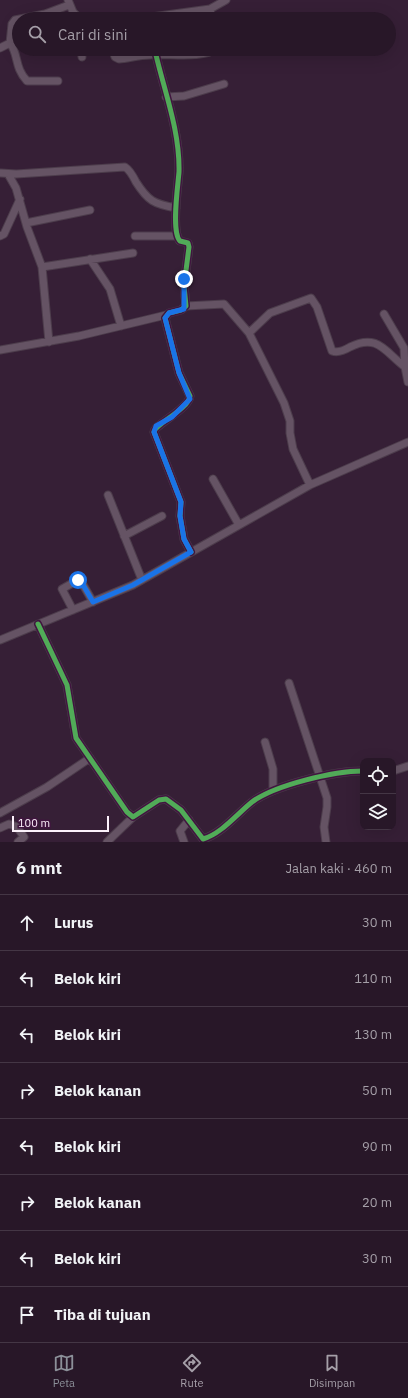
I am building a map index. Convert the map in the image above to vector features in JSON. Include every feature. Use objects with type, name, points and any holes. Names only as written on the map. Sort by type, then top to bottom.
[{"type":"street","points":[[184,12],[210,8],[226,0]]},
{"type":"street","points":[[49,12],[69,3],[75,12]]},
{"type":"street","points":[[210,8],[211,12]]},
{"type":"street","points":[[12,24],[10,43],[12,46]]},
{"type":"street","points":[[0,48],[10,43]]},
{"type":"street","points":[[15,56],[18,70],[26,80],[58,81]]},
{"type":"street","points":[[115,56],[119,59],[147,56]]},
{"type":"street","points":[[156,56],[166,97],[174,121],[178,164],[176,208],[177,236],[180,241],[188,243],[189,247],[184,286],[186,306]]},
{"type":"street","points":[[166,97],[190,94],[224,84]]},
{"type":"street","points":[[2,172],[125,167],[131,173],[149,200],[157,204],[176,208]]},
{"type":"street","points":[[2,172],[20,199],[26,223],[42,267],[49,342]]},
{"type":"street","points":[[0,236],[4,234],[20,199]]},
{"type":"street","points":[[26,223],[90,210]]},
{"type":"street","points":[[135,236],[177,236]]},
{"type":"street","points":[[42,267],[133,253]]},
{"type":"street","points":[[90,259],[110,289],[121,326]]},
{"type":"street","points":[[249,333],[270,313],[311,298],[317,307],[329,347],[332,351],[344,350],[366,341],[374,342],[380,345],[405,367]]},
{"type":"street","points":[[0,350],[49,342],[121,326],[166,315],[181,310],[186,306],[224,304],[249,333],[286,407],[290,421],[293,449],[310,485]]},
{"type":"street","points":[[384,314],[404,348],[405,367],[408,382]]},
{"type":"street","points":[[166,315],[166,323],[179,373],[190,399],[172,417],[156,426],[154,432],[181,502],[180,516],[184,539],[191,552]]},
{"type":"street","points":[[0,640],[142,580],[310,485],[408,442]]},
{"type":"street","points":[[214,479],[240,525]]},
{"type":"street","points":[[108,495],[142,580]]},
{"type":"street","points":[[124,536],[162,516]]},
{"type":"street","points":[[73,610],[62,589],[78,580],[82,583],[93,602]]},
{"type":"street","points":[[38,624],[67,685],[76,738],[127,812],[133,817]]},
{"type":"street","points":[[289,682],[327,802],[324,827],[326,842]]},
{"type":"street","points":[[265,742],[272,769],[273,790]]},
{"type":"street","points":[[0,813],[36,794],[90,758]]},
{"type":"street","points":[[396,770],[408,766]]},
{"type":"street","points":[[107,842],[133,817],[159,800],[166,799],[173,803],[190,820],[203,841],[251,803],[273,790],[342,772],[360,772]]},
{"type":"street","points":[[184,842],[180,831],[190,820]]},
{"type":"street","points":[[0,828],[9,824],[17,827],[24,837],[18,842]]},
{"type":"cycle path","points":[[156,56],[175,127],[179,157],[175,219],[177,236],[180,241],[188,243],[189,247],[184,286],[186,306],[181,310],[169,313],[165,318],[179,373],[190,396],[184,406],[160,425],[154,432],[181,502],[180,516],[184,539],[191,552]]},
{"type":"cycle path","points":[[38,624],[67,685],[76,738],[127,812],[133,817],[159,800],[166,799],[181,810],[203,839],[216,833],[252,802],[275,790],[321,776],[360,771]]},
{"type":"route","points":[[78,580],[82,583],[93,602],[108,597],[133,585],[191,552],[184,539],[180,516],[181,502],[154,432],[156,426],[167,421],[190,399],[179,373],[165,318],[169,313],[184,309],[186,306],[184,279]]}]
